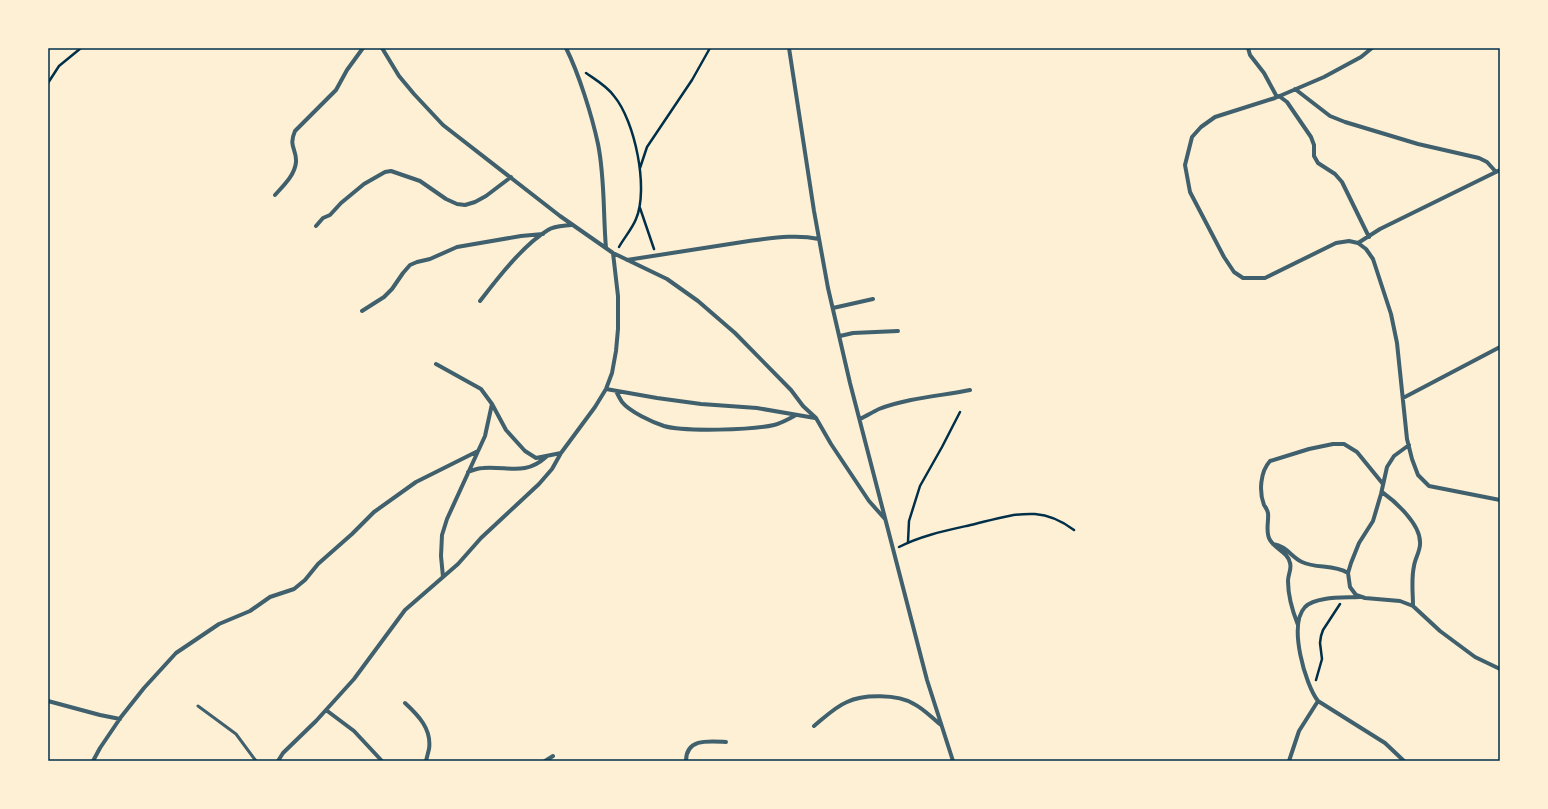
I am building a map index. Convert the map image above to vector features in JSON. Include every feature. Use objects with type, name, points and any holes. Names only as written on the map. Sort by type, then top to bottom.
[{"type":"street","points":[[275,195],[294,169],[296,161],[292,138],[295,131],[336,90],[347,70],[363,48]]},
{"type":"street","points":[[382,48],[400,76],[414,94],[443,125],[572,224],[614,254],[667,280],[698,300],[735,333],[816,418],[831,444],[869,501],[886,520]]},
{"type":"street","points":[[566,48],[585,99],[598,145],[602,181],[606,248]]},
{"type":"street","points":[[789,48],[820,239],[833,308],[926,680],[953,761]]},
{"type":"street","points":[[1248,48],[1250,55],[1264,72],[1278,96],[1287,102],[1311,137],[1314,145],[1314,156],[1318,163],[1335,174],[1342,182],[1368,237]]},
{"type":"street","points":[[1372,48],[1361,57],[1324,77],[1278,96],[1215,117],[1200,127],[1192,138],[1185,165],[1190,192],[1224,257],[1234,272],[1243,278],[1265,278],[1336,243],[1349,241],[1366,249],[1373,259],[1391,314],[1409,445],[1418,475],[1429,486],[1500,500]]},
{"type":"street","points":[[1295,89],[1330,116],[1367,130],[1418,144],[1479,158],[1487,162],[1498,171],[1380,229],[1358,244]]},
{"type":"street","points":[[316,226],[323,218],[330,215],[341,203],[364,184],[385,172],[390,171],[420,181],[446,199],[457,204],[465,205],[486,196],[511,177]]},
{"type":"street","points":[[480,301],[516,259],[548,229],[572,224]]},
{"type":"street","points":[[362,311],[384,297],[410,265],[417,262],[430,259],[457,247],[528,234],[543,234]]},
{"type":"street","points":[[626,260],[789,236],[806,236],[820,239]]},
{"type":"street","points":[[278,761],[283,753],[326,710],[354,679],[405,610],[458,564],[481,538],[539,484],[552,469],[606,389],[612,373],[618,329],[618,296],[614,254]]},
{"type":"street","points":[[833,308],[873,299]]},
{"type":"street","points":[[840,336],[853,333],[898,331]]},
{"type":"street","points":[[1403,398],[1500,347]]},
{"type":"street","points":[[436,364],[481,389],[492,404],[506,430],[525,451],[536,458],[562,453]]},
{"type":"street","points":[[606,389],[701,404],[757,408],[816,418]]},
{"type":"street","points":[[860,419],[879,409],[923,397],[970,390]]},
{"type":"street","points":[[616,391],[622,403],[640,415],[665,426],[682,429],[726,429],[768,426],[785,421],[796,414]]},
{"type":"street","points":[[443,577],[441,556],[442,535],[447,519],[485,436],[492,404]]},
{"type":"street","points":[[1298,625],[1292,610],[1289,594],[1290,562],[1273,544],[1267,534],[1268,512],[1264,505],[1262,489],[1263,470],[1270,462],[1309,449],[1334,444],[1344,444],[1356,452],[1383,484]]},
{"type":"street","points":[[1362,597],[1356,595],[1350,587],[1348,573],[1359,543],[1373,521],[1382,492],[1387,467],[1394,456],[1409,445]]},
{"type":"street","points":[[94,761],[100,748],[120,719],[144,688],[176,653],[219,624],[250,611],[270,597],[294,589],[306,580],[318,564],[374,512],[416,482],[478,451]]},
{"type":"street","points":[[468,472],[481,468],[530,468],[538,464],[546,456]]},
{"type":"street","points":[[1382,492],[1397,503],[1416,528],[1419,536],[1419,549],[1414,565],[1413,606]]},
{"type":"street","points":[[1273,544],[1284,547],[1303,562],[1338,568],[1348,573]]},
{"type":"street","points":[[1404,761],[1385,743],[1318,701],[1312,694],[1300,654],[1298,625],[1305,607],[1314,602],[1328,598],[1362,597],[1400,601],[1413,606],[1440,631],[1475,657],[1500,670]]},
{"type":"street","points":[[814,726],[847,701],[874,696],[906,700],[915,704],[941,725]]},
{"type":"street","points":[[48,701],[120,719]]},
{"type":"street","points":[[1289,761],[1299,731],[1318,701]]},
{"type":"street","points":[[405,704],[416,713],[426,727],[429,747],[426,761]]},
{"type":"street","points":[[326,710],[354,731],[382,761]]},
{"type":"street","points":[[686,761],[686,755],[689,748],[696,744],[705,741],[726,742]]},
{"type":"street","points":[[545,761],[553,756]]},
{"type":"lane","points":[[198,706],[236,734],[256,761]]},
{"type":"path","points":[[48,83],[59,66],[80,48]]},
{"type":"path","points":[[640,170],[646,147],[702,64],[710,48]]},
{"type":"path","points":[[572,63],[615,96],[626,116],[637,152],[640,170],[640,208],[636,218],[614,254]]},
{"type":"path","points":[[640,208],[657,256]]},
{"type":"path","points":[[908,542],[909,522],[920,486],[960,412]]},
{"type":"path","points":[[893,550],[908,542],[933,534],[1017,514],[1036,514],[1052,518],[1064,523],[1074,530]]},
{"type":"path","points":[[1312,694],[1322,659],[1320,643],[1321,636],[1323,630],[1336,612],[1342,598]]}]
